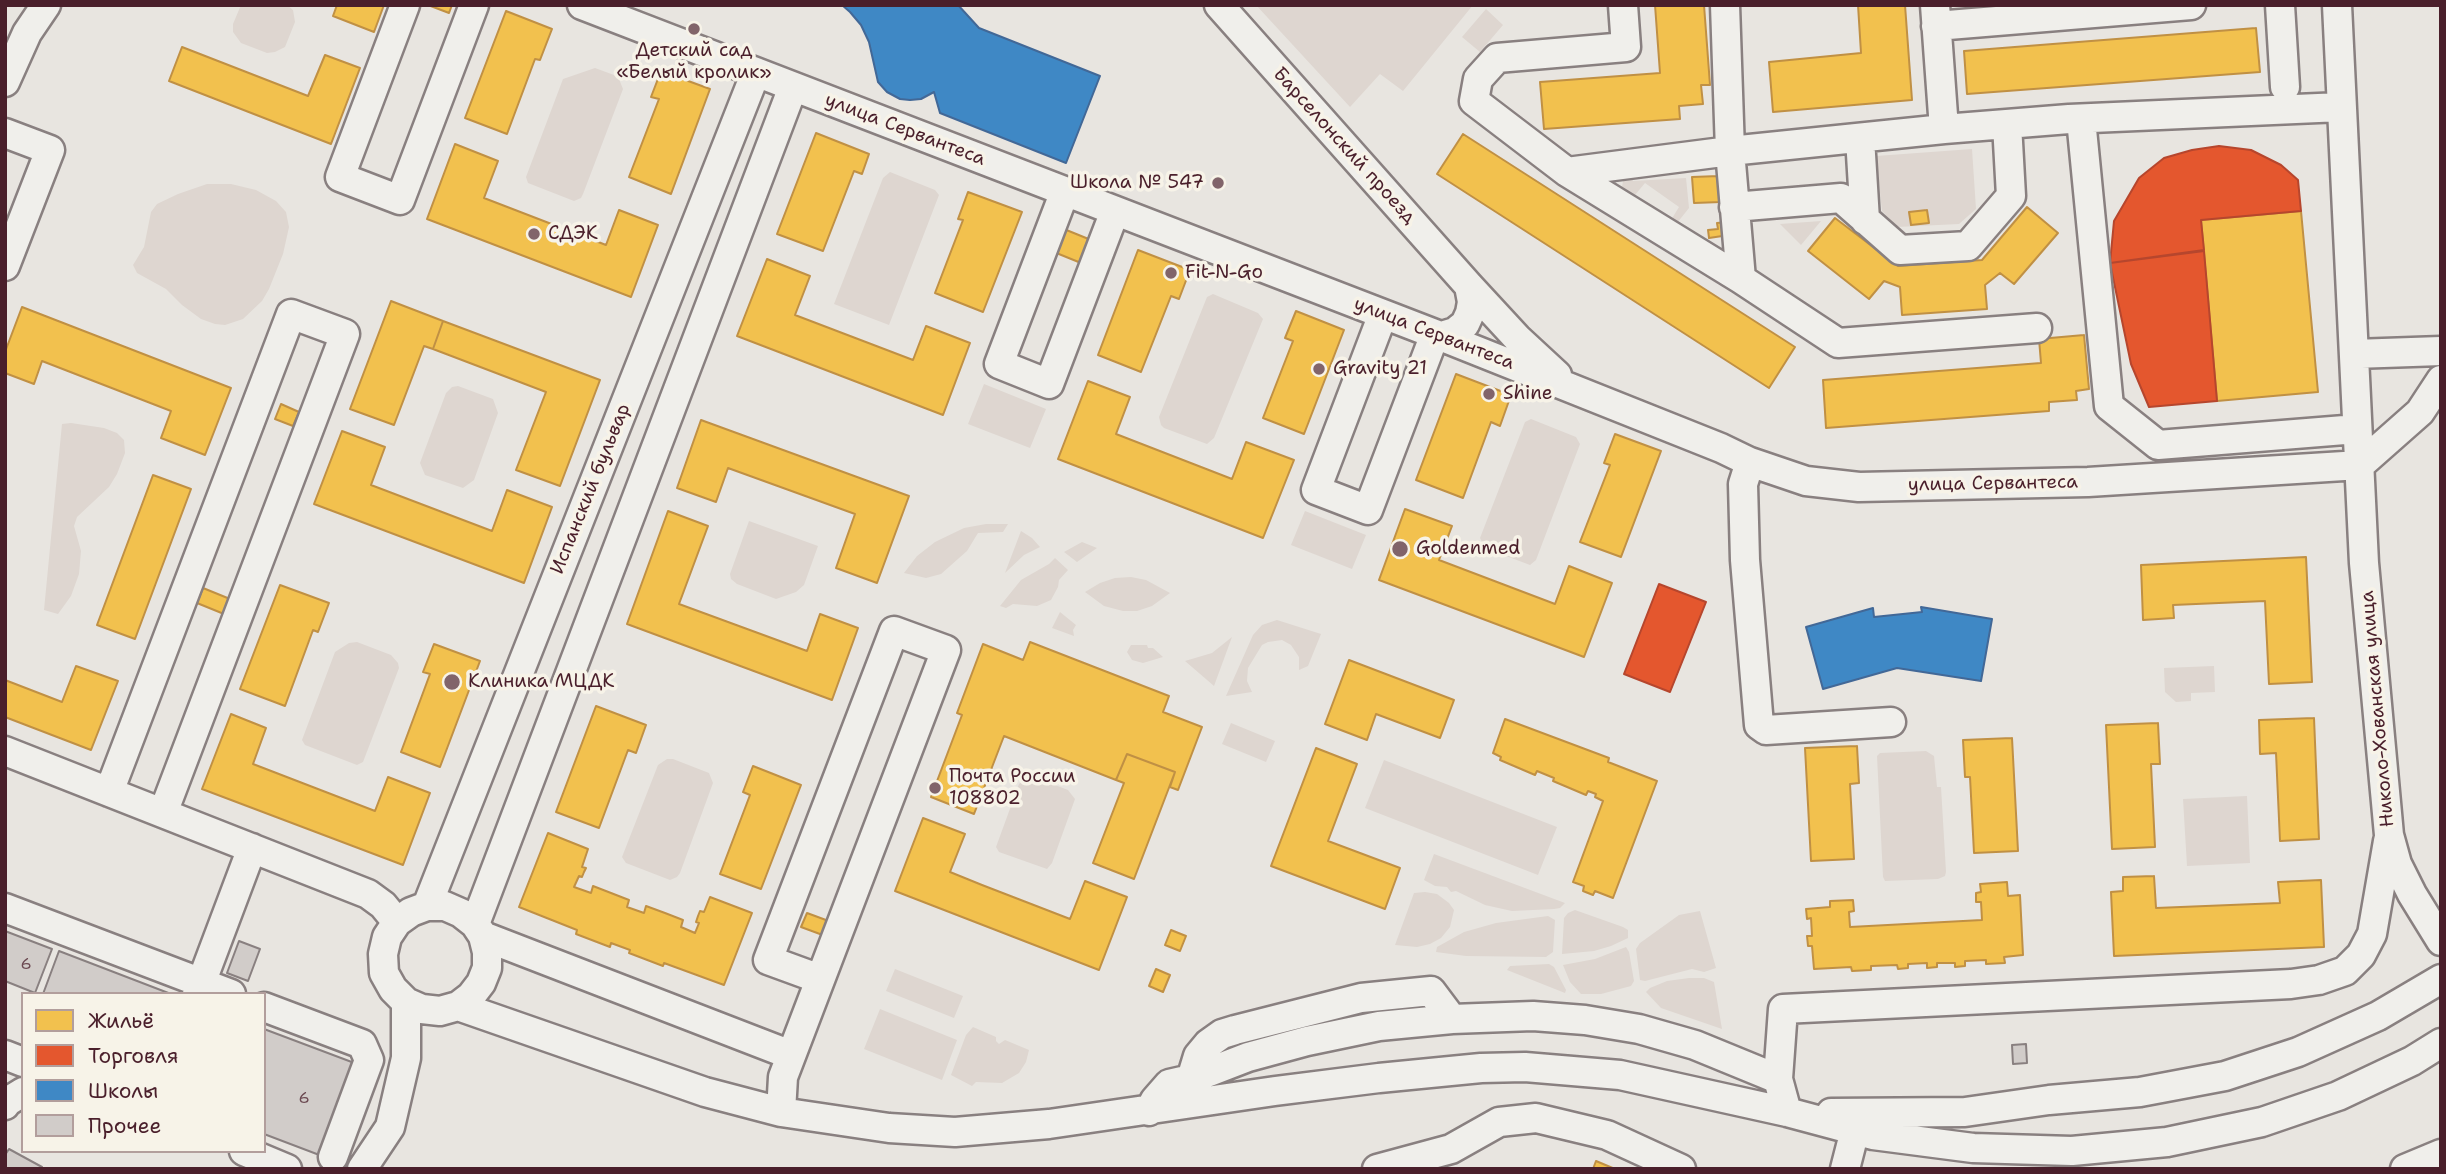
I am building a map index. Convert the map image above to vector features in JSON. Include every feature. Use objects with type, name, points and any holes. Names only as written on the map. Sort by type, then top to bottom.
[{"type":"street","points":[[5,82],[27,33],[46,5]]},
{"type":"street","points":[[405,5],[340,177],[400,200],[474,5]]},
{"type":"street","name":"улица Сервантеса","points":[[582,5],[1438,335],[1721,448],[1750,463],[1806,481],[1858,487],[2088,482],[2360,465]]},
{"type":"street","name":"Барселонский проезд","points":[[1219,5],[1468,286],[1517,338],[1572,389]]},
{"type":"street","points":[[1623,5],[1626,47],[1497,58],[1478,79],[1474,101],[1566,172],[1741,279],[1838,343],[2037,328]]},
{"type":"street","points":[[1725,5],[1730,151],[1741,279]]},
{"type":"street","points":[[1944,129],[1936,15],[2191,5]]},
{"type":"street","points":[[2280,5],[2285,87]]},
{"type":"street","name":"Николо-Хованская улица","points":[[2337,5],[2364,563],[2389,835],[2398,864],[2412,894],[2441,941]]},
{"type":"street","name":"Испанский бульвар","points":[[427,906],[756,72]]},
{"type":"street","points":[[791,1055],[479,930],[461,913],[444,906],[427,906],[411,912],[397,922],[387,937],[383,954],[384,973],[393,989],[406,1002],[422,1009],[440,1010],[458,1006],[481,984],[487,951],[479,930],[793,87]]},
{"type":"street","points":[[1566,172],[1730,151],[1944,129],[2081,119],[2341,107]]},
{"type":"street","points":[[2081,119],[2109,406],[2158,445],[2357,429]]},
{"type":"street","points":[[1734,207],[1841,198],[1899,250],[1968,246],[2011,196],[2007,124]]},
{"type":"street","points":[[5,133],[50,150],[5,266]]},
{"type":"street","points":[[1860,138],[1865,220]]},
{"type":"street","points":[[1065,191],[999,365],[1049,384],[1115,211]]},
{"type":"street","points":[[1382,314],[1316,489],[1368,510],[1438,335],[1455,332],[1465,324],[1470,313],[1472,302],[1468,286]]},
{"type":"street","points":[[109,792],[291,314],[345,334],[163,813]]},
{"type":"street","points":[[2354,354],[2441,351]]},
{"type":"street","points":[[2360,465],[2430,404],[2441,380]]},
{"type":"street","points":[[1750,463],[1743,484],[1739,561],[1761,729],[1891,722]]},
{"type":"street","points":[[781,1112],[783,1077],[946,650],[894,631],[768,960],[820,979]]},
{"type":"street","points":[[5,751],[368,894],[383,905],[397,922]]},
{"type":"street","points":[[1787,1112],[1778,1079],[1783,1009],[2291,984],[2319,980],[2345,971],[2361,955],[2372,934],[2389,835]]},
{"type":"street","points":[[199,988],[252,848]]},
{"type":"street","points":[[5,908],[199,988],[220,992]]},
{"type":"street","points":[[1787,1112],[1965,1112],[2049,1100],[2140,1092],[2225,1076],[2298,1052],[2378,1016],[2441,979]]},
{"type":"street","points":[[1191,1079],[1198,1056],[1222,1034],[1361,998],[1431,991],[1451,1019]]},
{"type":"street","points":[[362,1169],[390,1127],[406,1058],[406,1002]]},
{"type":"street","points":[[458,1006],[705,1092],[781,1112],[889,1128],[955,1132],[1049,1124],[1379,1078],[1481,1068],[1525,1067],[1620,1075],[1787,1112],[1874,1135],[1973,1148],[2072,1150],[2167,1142],[2262,1122],[2338,1096],[2412,1061],[2441,1043]]},
{"type":"street","points":[[266,1008],[362,1044],[369,1060],[333,1157]]},
{"type":"street","points":[[1300,1013],[1307,1041]]},
{"type":"street","points":[[1149,1111],[1169,1084],[1191,1079],[1248,1057],[1379,1026],[1451,1019],[1533,1016],[1585,1020],[1639,1029],[1695,1045],[1778,1079]]},
{"type":"street","points":[[5,1105],[21,1094]]},
{"type":"street","points":[[1377,1169],[1454,1159],[1499,1122],[1536,1118],[1607,1135],[1681,1169]]},
{"type":"street","points":[[1845,1169],[1855,1130]]},
{"type":"street","points":[[249,1153],[287,1169]]},
{"type":"street","points":[[2405,1169],[2441,1154]]},
{"type":"shaded area","points":[[241,5],[287,5],[293,10],[295,22],[285,47],[267,53],[241,43],[233,32],[233,24]]},
{"type":"shaded area","points":[[1256,5],[1473,5],[1403,91],[1380,74],[1350,107]]},
{"type":"shaded area","points":[[1486,9],[1503,25],[1480,52],[1462,37]]},
{"type":"shaded area","points":[[595,68],[614,75],[623,89],[583,194],[574,201],[528,183],[526,177],[563,79]]},
{"type":"shaded area","points":[[1972,149],[1976,209],[1959,224],[1897,227],[1882,211],[1876,156]]},
{"type":"shaded area","points":[[890,172],[935,190],[939,195],[889,325],[834,304],[883,178]]},
{"type":"shaded area","points":[[1628,172],[1633,181],[1686,178],[1689,208],[1677,223],[1671,220],[1679,207],[1645,183],[1635,195],[1622,187],[1624,175]]},
{"type":"shaded area","points":[[207,184],[231,184],[256,190],[276,201],[286,212],[289,227],[283,254],[262,301],[243,319],[225,325],[201,319],[166,289],[137,273],[133,265],[144,247],[151,212],[157,204]]},
{"type":"shaded area","points":[[1821,221],[1801,245],[1780,224]]},
{"type":"shaded area","points":[[1213,294],[1258,313],[1263,319],[1214,438],[1207,444],[1164,428],[1159,417],[1207,297]]},
{"type":"shaded area","points":[[984,384],[1046,409],[1030,448],[968,424]]},
{"type":"shaded area","points":[[458,386],[493,399],[498,413],[474,480],[463,488],[425,475],[420,463],[446,393],[452,387]]},
{"type":"shaded area","points":[[1531,419],[1576,437],[1580,444],[1536,560],[1530,565],[1485,548],[1480,538],[1525,422]]},
{"type":"shaded area","points":[[62,424],[104,428],[117,433],[124,440],[125,453],[109,487],[77,517],[74,526],[81,551],[79,574],[71,596],[58,614],[44,610]]},
{"type":"shaded area","points":[[1305,511],[1366,535],[1352,569],[1291,545]]},
{"type":"shaded area","points":[[749,521],[818,546],[804,585],[796,592],[776,599],[737,584],[731,579],[730,574]]},
{"type":"shaded area","points":[[1008,524],[1003,532],[978,533],[967,551],[941,574],[926,578],[904,573],[917,556],[935,542],[964,528]]},
{"type":"shaded area","points":[[1021,531],[1040,547],[1024,555],[1005,573]]},
{"type":"shaded area","points":[[1082,542],[1097,548],[1077,562],[1064,552]]},
{"type":"shaded area","points":[[1055,558],[1068,570],[1059,580],[1051,600],[1037,606],[1000,606],[1021,580]]},
{"type":"shaded area","points":[[1115,578],[1146,580],[1170,593],[1152,606],[1137,611],[1123,611],[1104,606],[1085,592]]},
{"type":"shaded area","points":[[1060,612],[1076,625],[1074,636],[1052,628]]},
{"type":"shaded area","points":[[1277,620],[1321,634],[1308,666],[1299,670],[1299,657],[1291,645],[1282,640],[1268,642],[1262,645],[1248,668],[1247,681],[1252,692],[1226,696],[1253,635],[1262,625]]},
{"type":"shaded area","points":[[1232,637],[1214,686],[1185,661],[1212,653]]},
{"type":"shaded area","points":[[357,642],[391,655],[399,668],[363,762],[357,765],[305,745],[302,740],[335,652],[349,643]]},
{"type":"shaded area","points":[[1131,645],[1147,645],[1163,657],[1143,663],[1132,660],[1127,652]]},
{"type":"shaded area","points":[[2214,666],[2215,692],[2191,693],[2191,701],[2176,702],[2165,692],[2164,668]]},
{"type":"shaded area","points":[[1231,723],[1275,741],[1266,762],[1222,744]]},
{"type":"shaded area","points":[[1926,751],[1934,756],[1937,787],[1941,787],[1945,876],[1938,879],[1885,881],[1877,756],[1880,753]]},
{"type":"shaded area","points":[[667,759],[709,773],[713,783],[680,873],[670,880],[626,863],[622,857],[658,765]]},
{"type":"shaded area","points":[[1384,760],[1557,827],[1538,875],[1365,808]]},
{"type":"shaded area","points":[[1029,775],[1068,790],[1075,799],[1052,863],[1047,869],[999,852],[996,847],[1019,784]]},
{"type":"shaded area","points":[[2247,796],[2250,863],[2187,866],[2183,799]]},
{"type":"shaded area","points":[[1434,854],[1565,903],[1554,909],[1512,911],[1485,905],[1456,891],[1451,892],[1447,887],[1435,886],[1424,880]]},
{"type":"shaded area","points":[[1414,893],[1437,894],[1454,910],[1450,927],[1441,938],[1430,944],[1417,947],[1395,945]]},
{"type":"shaded area","points":[[1575,910],[1623,927],[1628,930],[1628,938],[1594,951],[1562,954],[1564,918]]},
{"type":"shaded area","points":[[1700,911],[1716,968],[1704,972],[1692,969],[1640,980],[1636,949],[1640,943],[1679,915]]},
{"type":"shaded area","points":[[1548,916],[1555,920],[1553,952],[1546,957],[1466,956],[1436,952],[1437,947],[1464,932],[1496,923]]},
{"type":"shaded area","points":[[1626,947],[1634,981],[1631,986],[1601,994],[1581,994],[1570,982],[1563,965],[1595,959]]},
{"type":"shaded area","points":[[1549,964],[1554,967],[1565,993],[1507,970],[1510,966]]},
{"type":"shaded area","points":[[895,969],[963,996],[954,1018],[886,991]]},
{"type":"shaded area","points":[[1704,978],[1714,982],[1722,1029],[1661,1008],[1646,992],[1667,981]]},
{"type":"shaded area","points":[[880,1009],[957,1040],[942,1080],[864,1049]]},
{"type":"shaded area","points":[[973,1027],[996,1037],[999,1044],[1005,1040],[1029,1050],[1019,1073],[1002,1083],[976,1082],[972,1086],[951,1075],[966,1035]]},
{"type":"building: Жильё","points":[[337,5],[384,5],[374,32],[333,16]]},
{"type":"building: Жильё","points":[[428,5],[452,5],[449,13]]},
{"type":"building: Жильё","points":[[1655,5],[1704,5],[1710,85],[1701,85],[1703,104],[1679,106],[1680,119],[1544,129],[1540,82],[1660,73]]},
{"type":"building: Жильё","points":[[1858,5],[1905,5],[1912,100],[1773,112],[1769,62],[1861,53]]},
{"type":"building: Жильё","points":[[506,11],[552,29],[540,60],[535,59],[507,134],[465,118]]},
{"type":"building: Жильё","points":[[2256,28],[2260,72],[1967,94],[1964,51]]},
{"type":"building: Жильё","points":[[182,47],[308,96],[325,55],[360,68],[331,144],[169,81]]},
{"type":"building: Жильё","points":[[661,71],[710,89],[671,194],[629,177],[659,99],[651,97]]},
{"type":"building: Жильё","points":[[816,133],[869,154],[862,174],[854,171],[823,251],[777,234]]},
{"type":"building: Жильё","points":[[1463,134],[1795,347],[1769,388],[1437,174]]},
{"type":"building: Жильё","points":[[455,144],[498,161],[484,198],[606,245],[619,210],[658,225],[631,297],[427,219]]},
{"type":"building: Жильё","points":[[1719,176],[1721,202],[1694,203],[1692,177]]},
{"type":"building: Жильё","points":[[968,192],[1022,212],[983,312],[935,293],[963,220],[958,219]]},
{"type":"building: Жильё","points":[[2027,207],[2058,233],[2014,284],[2000,273],[1985,285],[1987,309],[1902,315],[1900,287],[1884,281],[1869,299],[1808,251],[1835,218],[1898,266],[1982,260]]},
{"type":"building: Жильё","points":[[1927,210],[1929,223],[1911,225],[1909,212]]},
{"type":"building: Жильё","points":[[2301,211],[2318,392],[2217,401],[2201,220]]},
{"type":"building: Жильё","points":[[1727,222],[1729,235],[1709,238],[1708,230],[1718,229],[1717,223]]},
{"type":"building: Жильё","points":[[1059,227],[1091,240],[1081,263],[1049,250]]},
{"type":"building: Жильё","points":[[1138,250],[1190,270],[1179,299],[1171,296],[1141,372],[1098,355]]},
{"type":"building: Жильё","points":[[767,259],[810,276],[795,315],[913,360],[926,326],[970,343],[943,415],[737,336]]},
{"type":"building: Жильё","points":[[391,301],[443,321],[433,349],[424,346],[394,425],[350,409]]},
{"type":"building: Жильё","points":[[22,307],[231,388],[205,455],[161,438],[171,411],[42,361],[34,384],[5,373],[5,352]]},
{"type":"building: Жильё","points":[[1296,311],[1344,330],[1304,434],[1263,418],[1293,341],[1285,338]]},
{"type":"building: Жильё","points":[[443,321],[600,380],[560,486],[516,470],[546,392],[433,349]]},
{"type":"building: Жильё","points":[[2084,335],[2089,389],[2076,391],[2077,400],[2049,402],[2049,411],[1826,428],[1823,380],[2041,363],[2039,339]]},
{"type":"building: Жильё","points":[[1456,374],[1511,395],[1500,426],[1491,422],[1463,498],[1416,480]]},
{"type":"building: Жильё","points":[[1088,381],[1130,397],[1116,434],[1232,479],[1246,442],[1294,460],[1263,538],[1058,459]]},
{"type":"building: Жильё","points":[[281,404],[299,412],[293,426],[275,419]]},
{"type":"building: Жильё","points":[[701,420],[909,496],[877,583],[836,568],[855,514],[728,468],[716,502],[677,488]]},
{"type":"building: Жильё","points":[[342,431],[385,447],[371,485],[492,531],[507,490],[552,507],[524,583],[314,504]]},
{"type":"building: Жильё","points":[[1615,434],[1661,451],[1621,557],[1580,542],[1610,465],[1604,463]]},
{"type":"building: Жильё","points":[[153,475],[191,489],[135,639],[97,625]]},
{"type":"building: Жильё","points":[[1405,509],[1452,526],[1439,560],[1555,604],[1569,566],[1612,583],[1584,657],[1379,580]]},
{"type":"building: Жильё","points":[[668,511],[708,526],[679,604],[807,651],[820,614],[858,628],[832,700],[627,624]]},
{"type":"building: Жильё","points":[[2306,557],[2312,682],[2269,684],[2265,601],[2173,605],[2174,618],[2143,620],[2141,565]]},
{"type":"building: Жильё","points":[[280,585],[329,603],[318,632],[313,630],[285,706],[240,689]]},
{"type":"building: Жильё","points":[[203,588],[230,599],[224,614],[197,603]]},
{"type":"building: Жильё","points":[[1030,642],[1169,696],[1163,712],[1202,727],[1178,790],[1170,787],[1175,772],[1127,754],[1116,780],[1004,736],[974,814],[931,797],[962,715],[957,713],[983,644],[1023,660]]},
{"type":"building: Жильё","points":[[434,644],[480,661],[440,767],[401,752],[430,674],[423,672]]},
{"type":"building: Жильё","points":[[1349,660],[1454,700],[1440,738],[1376,714],[1367,740],[1325,724]]},
{"type":"building: Жильё","points":[[76,666],[118,681],[91,750],[5,717],[5,680],[62,702]]},
{"type":"building: Жильё","points":[[596,706],[646,725],[636,753],[628,750],[599,828],[556,812]]},
{"type":"building: Жильё","points":[[231,714],[266,728],[253,764],[375,811],[388,777],[430,793],[403,865],[202,789]]},
{"type":"building: Жильё","points":[[2314,718],[2319,839],[2280,841],[2276,753],[2260,754],[2259,720]]},
{"type":"building: Жильё","points":[[1505,719],[1609,758],[1608,762],[1657,781],[1613,898],[1595,891],[1593,895],[1583,891],[1584,886],[1573,882],[1603,801],[1595,797],[1596,794],[1588,791],[1586,795],[1537,771],[1535,775],[1500,760],[1501,757],[1493,753]]},
{"type":"building: Жильё","points":[[2158,723],[2160,764],[2151,764],[2155,847],[2112,849],[2106,725]]},
{"type":"building: Жильё","points":[[2012,738],[2018,851],[1974,853],[1970,777],[1965,777],[1963,740]]},
{"type":"building: Жильё","points":[[1857,746],[1859,783],[1850,784],[1854,859],[1811,861],[1805,748]]},
{"type":"building: Жильё","points":[[1316,748],[1357,764],[1328,841],[1400,868],[1385,909],[1271,866]]},
{"type":"building: Жильё","points":[[1127,754],[1175,772],[1134,879],[1093,863],[1124,783],[1116,780]]},
{"type":"building: Жильё","points":[[753,766],[801,785],[761,889],[720,874],[750,795],[743,792]]},
{"type":"building: Жильё","points":[[923,818],[965,834],[950,872],[982,885],[1070,919],[1085,881],[1127,897],[1099,970],[895,891]]},
{"type":"building: Жильё","points":[[548,833],[588,849],[582,867],[586,868],[574,887],[591,893],[593,886],[629,900],[627,907],[644,913],[646,906],[665,913],[683,920],[681,927],[695,933],[700,911],[704,912],[710,897],[752,913],[724,985],[664,963],[663,966],[611,943],[610,947],[576,934],[577,930],[519,907]]},
{"type":"building: Жильё","points":[[2154,876],[2156,908],[2280,903],[2278,882],[2321,880],[2324,947],[2114,956],[2111,892],[2123,891],[2123,877]]},
{"type":"building: Жильё","points":[[2007,882],[2008,896],[2020,895],[2023,955],[2004,957],[2005,963],[1965,961],[1965,966],[1955,967],[1955,963],[1937,963],[1937,967],[1927,968],[1927,963],[1908,964],[1908,968],[1898,969],[1897,965],[1871,966],[1871,970],[1852,971],[1851,967],[1814,969],[1812,946],[1808,946],[1807,936],[1812,936],[1811,918],[1807,919],[1806,909],[1830,907],[1830,901],[1853,900],[1854,911],[1849,912],[1850,927],[1982,920],[1981,902],[1976,902],[1976,893],[1981,892],[1980,884]]},
{"type":"building: Жильё","points":[[807,913],[834,923],[828,937],[801,927]]},
{"type":"building: Жильё","points":[[1171,930],[1186,936],[1180,951],[1165,945]]},
{"type":"building: Жильё","points":[[1156,969],[1170,975],[1163,992],[1149,986]]},
{"type":"building: Жильё","points":[[1596,1161],[1615,1169],[1593,1169]]},
{"type":"building: Торговля","points":[[2219,146],[2251,150],[2281,165],[2298,180],[2301,211],[2201,220],[2204,250],[2110,263],[2114,221],[2139,178],[2164,158]]},
{"type":"building: Торговля","points":[[2204,251],[2217,401],[2149,407],[2131,364],[2110,263]]},
{"type":"building: Торговля","points":[[1659,584],[1706,602],[1670,692],[1624,674]]},
{"type":"building: Школы","points":[[842,5],[958,5],[979,28],[1100,76],[1066,163],[940,113],[934,92],[921,99],[910,100],[900,99],[887,92],[878,82],[869,42],[861,25]]},
{"type":"building: Школы","points":[[1921,607],[1992,619],[1981,681],[1897,668],[1823,689],[1806,627],[1873,608],[1874,617],[1922,612]]},
{"type":"building: Прочее","points":[[5,931],[52,949],[35,992],[5,981]]},
{"type":"building: Прочее","points":[[239,941],[260,949],[248,981],[227,973]]},
{"type":"building: Прочее","points":[[59,951],[166,992],[44,992]]},
{"type":"building: Прочее","points":[[266,1030],[357,1064],[322,1156],[266,1135]]},
{"type":"building: Прочее","points":[[2026,1044],[2027,1063],[2013,1064],[2012,1045]]},
{"type":"building: Прочее","points":[[9,1149],[42,1167],[41,1169],[5,1169],[5,1155]]},
{"type":"place","name":"Детский сад «Белый кролик»","points":[[694,29]]},
{"type":"place","name":"Школа № 547","points":[[1218,183]]},
{"type":"place","name":"СДЭК","points":[[534,234]]},
{"type":"place","name":"Fit-N-Go","points":[[1171,273]]},
{"type":"place","name":"Gravity 21","points":[[1319,369]]},
{"type":"place","name":"Shine","points":[[1489,394]]},
{"type":"place","name":"Goldenmed","points":[[1400,549]]},
{"type":"place","name":"Клиника МЦДК","points":[[452,682]]},
{"type":"place","name":"Почта России 108802","points":[[935,788]]}]
